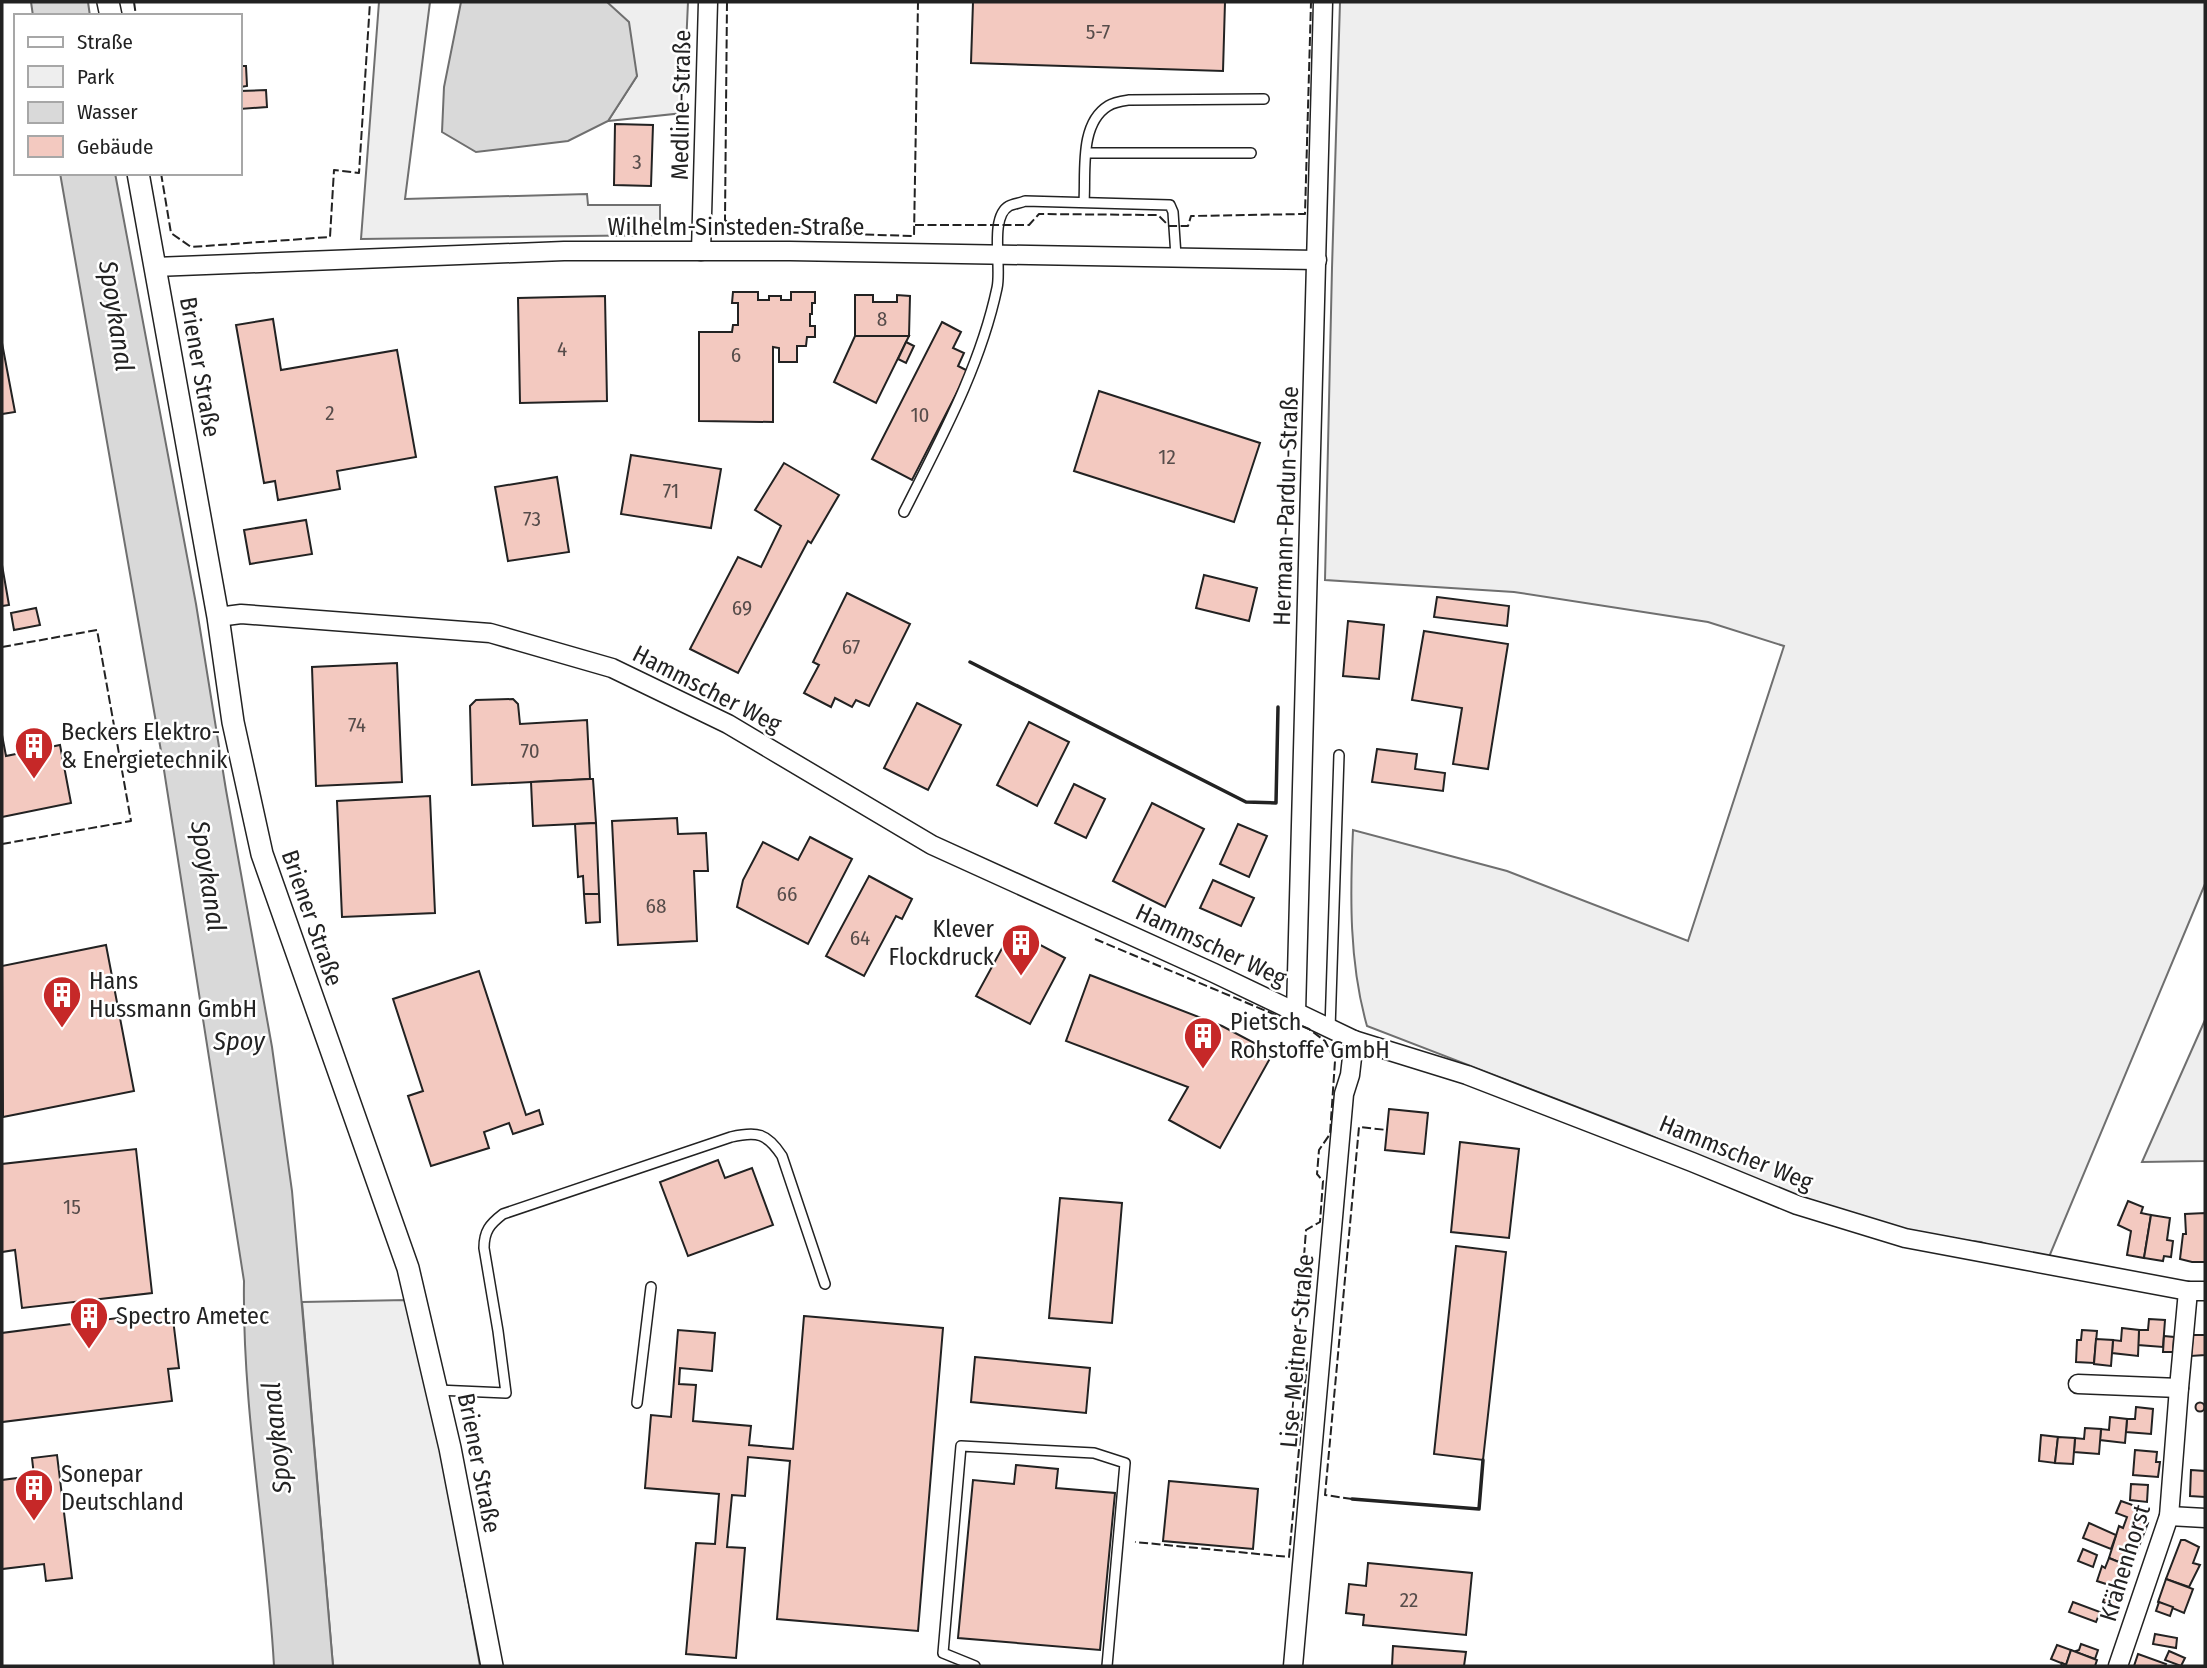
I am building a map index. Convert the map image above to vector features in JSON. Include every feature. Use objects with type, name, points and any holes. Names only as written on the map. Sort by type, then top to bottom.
[{"type":"street","name":"Medline-Straße","points":[[701,251],[708,2]]},
{"type":"street","name":"Hermann-Pardun-Straße","points":[[1296,1012],[1323,2]]},
{"type":"street","name":"Briener Straße","points":[[138,175],[218,617],[233,722],[262,855],[408,1268],[437,1390],[492,1666]]},
{"type":"street","name":"Wilhelm-Sinsteden-Straße","points":[[155,267],[564,251],[1176,256],[1317,260]]},
{"type":"street","name":"Hammscher Weg","points":[[218,617],[241,614],[490,633],[612,668],[728,724],[932,845],[1354,1040],[1467,1075],[1797,1205],[1905,1238],[2197,1291]]},
{"type":"street","name":"Lise-Meitner-Straße","points":[[1293,1666],[1344,1094],[1350,1075],[1354,1040]]},
{"type":"street","name":"Krähenhorst","points":[[2118,1666],[2169,1516],[2179,1388],[2197,1291]]},
{"type":"street","points":[[2078,1384],[2179,1388]]},
{"type":"street","points":[[2169,1516],[2205,1518]]},
{"type":"lane","points":[[1084,202],[1088,130],[1095,117],[1109,104],[1129,100],[1264,99]]},
{"type":"lane","points":[[1087,153],[1251,153]]},
{"type":"lane","points":[[904,512],[975,365],[998,284],[998,224],[1008,206],[1025,201],[1170,205],[1174,219],[1176,256]]},
{"type":"lane","points":[[1330,1029],[1339,755]]},
{"type":"lane","points":[[437,1390],[506,1393],[484,1248],[488,1226],[503,1214],[731,1137],[756,1134],[773,1142],[778,1149],[825,1283]]},
{"type":"lane","points":[[637,1404],[652,1287]]},
{"type":"lane","points":[[975,1666],[943,1653],[961,1446],[1094,1453],[1125,1463],[1107,1666]]},
{"type":"green space","points":[[379,2],[430,2],[405,199],[587,194],[588,205],[660,205],[660,235],[361,239]]},
{"type":"green space","points":[[607,2],[688,2],[683,113],[608,121],[637,76]]},
{"type":"green space","points":[[1340,2],[2205,2],[2205,884],[2049,1257],[2005,1251],[1981,1242],[1924,1236],[1773,1188],[1642,1132],[1367,1026],[1354,953],[1351,904],[1353,830],[1507,871],[1688,941],[1784,646],[1708,622],[1514,592],[1325,580]]},
{"type":"green space","points":[[2205,1020],[2205,1161],[2142,1162]]},
{"type":"green space","points":[[407,1300],[434,1410],[480,1666],[333,1666],[302,1302]]},
{"type":"water","points":[[31,2],[88,2],[90,14],[33,14]]},
{"type":"water","points":[[461,2],[607,2],[629,22],[637,76],[608,121],[568,141],[476,152],[442,132],[444,87]]},
{"type":"water","name":"Spoy","points":[[60,175],[115,175],[196,604],[272,1047],[292,1191],[333,1666],[274,1666],[247,1378],[244,1281],[161,751]]},
{"type":"building","points":[[973,2],[1225,2],[1223,71],[971,63]]},
{"type":"building","points":[[242,66],[246,66],[247,86],[242,87]]},
{"type":"building","points":[[266,90],[267,107],[242,109],[242,91]]},
{"type":"building","points":[[615,124],[653,125],[651,186],[614,185]]},
{"type":"building","points":[[733,292],[758,292],[758,300],[781,296],[781,300],[791,300],[791,292],[815,292],[810,326],[815,326],[815,337],[807,337],[806,346],[797,346],[797,362],[779,362],[779,348],[773,347],[773,422],[699,421],[699,332],[732,332],[733,325],[738,325],[738,303],[732,303]]},
{"type":"building","points":[[855,295],[873,295],[873,302],[897,302],[897,295],[910,296],[909,336],[855,336]]},
{"type":"building","points":[[605,296],[607,401],[520,403],[518,298]]},
{"type":"building","points":[[273,319],[281,370],[397,350],[416,457],[337,471],[340,489],[278,500],[275,481],[264,483],[236,325]]},
{"type":"building","points":[[942,322],[961,332],[953,348],[964,353],[958,366],[968,371],[912,480],[872,459]]},
{"type":"building","points":[[855,336],[909,336],[876,403],[834,382]]},
{"type":"building","points":[[906,342],[914,346],[906,363],[898,359]]},
{"type":"building","points":[[2,343],[15,412],[2,414]]},
{"type":"building","points":[[1099,391],[1260,443],[1234,522],[1074,471]]},
{"type":"building","points":[[631,455],[721,469],[711,528],[621,514]]},
{"type":"building","points":[[784,463],[839,495],[811,543],[808,541],[738,673],[690,649],[738,557],[761,567],[781,526],[755,510]]},
{"type":"building","points":[[557,477],[569,552],[508,561],[495,487]]},
{"type":"building","points":[[306,520],[312,554],[250,564],[244,530]]},
{"type":"building","points":[[2,565],[9,605],[2,606]]},
{"type":"building","points":[[1204,575],[1257,588],[1249,621],[1196,608]]},
{"type":"building","points":[[847,593],[910,624],[869,706],[856,700],[852,707],[835,698],[831,707],[804,693],[819,665],[813,662]]},
{"type":"building","points":[[1437,597],[1509,606],[1507,626],[1434,617]]},
{"type":"building","points":[[36,608],[40,625],[14,630],[11,613]]},
{"type":"building","points":[[1348,621],[1384,625],[1379,679],[1343,676]]},
{"type":"building","points":[[1424,631],[1508,644],[1488,769],[1453,764],[1462,708],[1412,700]]},
{"type":"building","points":[[397,663],[402,782],[316,786],[312,667]]},
{"type":"building","points":[[513,699],[518,704],[520,724],[587,720],[590,779],[472,785],[470,706],[476,700]]},
{"type":"building","points":[[917,703],[961,725],[928,790],[884,768]]},
{"type":"building","points":[[1029,722],[1069,742],[1037,806],[997,785]]},
{"type":"building","name":"Beckers Elektro- & Energietechnik","points":[[2,735],[6,756],[60,745],[71,803],[2,817]]},
{"type":"building","points":[[1377,749],[1417,754],[1415,769],[1445,773],[1443,791],[1372,782]]},
{"type":"building","points":[[593,779],[596,823],[533,826],[531,782]]},
{"type":"building","points":[[1074,784],[1105,799],[1086,838],[1055,823]]},
{"type":"building","points":[[430,796],[435,913],[342,917],[337,801]]},
{"type":"building","points":[[1152,803],[1204,829],[1165,907],[1113,881]]},
{"type":"building","points":[[677,818],[678,834],[706,833],[708,871],[694,871],[697,941],[618,945],[612,821]]},
{"type":"building","points":[[596,823],[599,894],[584,894],[583,876],[578,877],[575,824]]},
{"type":"building","points":[[1238,824],[1267,836],[1249,877],[1220,864]]},
{"type":"building","points":[[810,837],[852,859],[808,944],[737,907],[743,880],[763,842],[798,860]]},
{"type":"building","points":[[869,876],[912,899],[902,919],[896,916],[864,976],[826,956]]},
{"type":"building","points":[[1213,880],[1254,898],[1241,926],[1200,908]]},
{"type":"building","points":[[584,894],[599,894],[600,922],[586,923]]},
{"type":"building","name":"Klever Flockdruck","points":[[1012,930],[1065,958],[1030,1024],[976,996]]},
{"type":"building","name":"Hans Hussmann GmbH","points":[[106,945],[134,1091],[3,1117],[2,966]]},
{"type":"building","points":[[479,971],[526,1115],[539,1110],[543,1124],[513,1134],[509,1123],[484,1132],[489,1148],[431,1166],[408,1096],[423,1091],[393,999]]},
{"type":"building","name":"Pietsch Rohstoffe GmbH","points":[[1090,975],[1222,1026],[1273,1053],[1220,1148],[1169,1120],[1188,1087],[1066,1041]]},
{"type":"building","points":[[1389,1109],[1428,1113],[1424,1154],[1385,1150]]},
{"type":"building","points":[[1460,1142],[1519,1149],[1509,1238],[1451,1232]]},
{"type":"building","points":[[136,1149],[152,1293],[22,1308],[15,1250],[2,1252],[2,1164]]},
{"type":"building","points":[[718,1160],[725,1178],[752,1168],[773,1225],[688,1256],[660,1182]]},
{"type":"building","points":[[1060,1198],[1122,1203],[1112,1323],[1049,1318]]},
{"type":"building","points":[[2128,1201],[2143,1207],[2141,1213],[2151,1215],[2144,1258],[2127,1255],[2131,1231],[2118,1225]]},
{"type":"building","points":[[2205,1213],[2205,1262],[2180,1259],[2183,1234],[2186,1234],[2185,1214]]},
{"type":"building","points":[[2151,1215],[2170,1218],[2167,1240],[2173,1241],[2171,1257],[2164,1256],[2163,1261],[2144,1258]]},
{"type":"building","points":[[1456,1246],[1506,1252],[1483,1460],[1434,1454]]},
{"type":"building","name":"Spectro Ametec","points":[[172,1311],[179,1368],[168,1369],[172,1401],[2,1422],[2,1333]]},
{"type":"building","points":[[804,1316],[943,1328],[918,1631],[777,1619],[790,1461],[748,1457],[745,1496],[732,1495],[727,1547],[745,1548],[736,1658],[686,1654],[696,1543],[715,1544],[719,1494],[645,1488],[651,1415],[671,1417],[678,1330],[715,1333],[712,1371],[680,1368],[679,1384],[696,1385],[693,1421],[751,1426],[749,1445],[793,1449]]},
{"type":"building","points":[[2149,1319],[2165,1320],[2163,1347],[2138,1345],[2139,1330],[2148,1330]]},
{"type":"building","points":[[2122,1328],[2139,1330],[2138,1356],[2112,1353],[2113,1340],[2121,1341]]},
{"type":"building","points":[[2082,1330],[2097,1331],[2094,1363],[2076,1362],[2077,1340],[2081,1340]]},
{"type":"building","points":[[2193,1335],[2205,1335],[2205,1355],[2191,1356]]},
{"type":"building","points":[[2164,1336],[2174,1337],[2173,1352],[2163,1352]]},
{"type":"building","points":[[2096,1339],[2113,1340],[2111,1366],[2094,1364]]},
{"type":"building","points":[[975,1357],[1090,1368],[1086,1413],[971,1402]]},
{"type":"building","points":[[2200,1403],[2204,1407],[2200,1411],[2196,1407]]},
{"type":"building","points":[[2136,1407],[2153,1409],[2151,1434],[2126,1432],[2127,1419],[2135,1419]]},
{"type":"building","points":[[2110,1417],[2127,1419],[2125,1443],[2100,1440],[2101,1429],[2109,1430]]},
{"type":"building","points":[[2085,1428],[2101,1429],[2099,1454],[2074,1452],[2075,1438],[2084,1439]]},
{"type":"building","points":[[2041,1435],[2058,1437],[2055,1463],[2039,1461]]},
{"type":"building","points":[[2058,1437],[2075,1438],[2073,1464],[2055,1463]]},
{"type":"building","points":[[2135,1450],[2157,1452],[2156,1462],[2160,1462],[2158,1477],[2133,1475]]},
{"type":"building","name":"Sonepar Deutschland","points":[[57,1455],[72,1578],[46,1581],[44,1564],[2,1569],[2,1480],[34,1476],[32,1458]]},
{"type":"building","points":[[1016,1465],[1058,1469],[1056,1488],[1115,1493],[1100,1650],[958,1638],[973,1480],[1014,1484]]},
{"type":"building","points":[[2191,1470],[2205,1471],[2205,1497],[2190,1496]]},
{"type":"building","points":[[1169,1481],[1258,1489],[1253,1549],[1163,1541]]},
{"type":"building","points":[[2131,1484],[2148,1485],[2147,1502],[2130,1500]]},
{"type":"building","points":[[2121,1501],[2141,1508],[2137,1519],[2148,1523],[2131,1567],[2109,1558],[2119,1526],[2123,1528],[2127,1517],[2116,1513]]},
{"type":"building","points":[[2089,1523],[2116,1535],[2111,1549],[2083,1538]]},
{"type":"building","points":[[2181,1540],[2199,1547],[2193,1563],[2200,1565],[2189,1587],[2166,1579]]},
{"type":"building","points":[[2083,1549],[2097,1555],[2093,1567],[2078,1561]]},
{"type":"building","points":[[2109,1558],[2131,1567],[2115,1607],[2103,1602],[2109,1585],[2097,1581],[2102,1566],[2105,1568]]},
{"type":"building","points":[[1368,1563],[1472,1573],[1466,1635],[1363,1625],[1364,1615],[1346,1613],[1349,1584],[1366,1586]]},
{"type":"building","points":[[2166,1579],[2193,1589],[2184,1613],[2158,1602]]},
{"type":"building","points":[[2073,1602],[2100,1612],[2096,1622],[2069,1612]]},
{"type":"building","points":[[2159,1602],[2173,1607],[2170,1616],[2156,1611]]},
{"type":"building","points":[[2155,1634],[2177,1638],[2176,1648],[2153,1644]]},
{"type":"building","points":[[2081,1644],[2098,1650],[2095,1659],[2076,1651]]},
{"type":"building","points":[[2057,1645],[2071,1650],[2066,1665],[2051,1659]]},
{"type":"building","points":[[1393,1646],[1466,1652],[1464,1666],[1392,1666]]},
{"type":"building","points":[[2071,1650],[2097,1660],[2095,1666],[2061,1666],[2062,1663],[2066,1665]]},
{"type":"building","points":[[2169,1651],[2185,1658],[2181,1666],[2165,1660]]},
{"type":"building","points":[[2138,1654],[2166,1664],[2134,1666]]},
{"type":"fence","points":[[134,2],[136,14]]},
{"type":"fence","points":[[161,175],[171,233],[191,247],[330,237],[334,170],[359,173],[370,2]]},
{"type":"fence","points":[[727,2],[725,220],[737,231],[914,236],[918,2]]},
{"type":"fence","points":[[915,225],[1029,225],[1039,214],[1158,215],[1169,226],[1188,226],[1191,216],[1305,214],[1311,2]]},
{"type":"fence","points":[[2,647],[97,630],[131,821],[2,844]]},
{"type":"fence","points":[[1095,939],[1309,1029],[1325,1041],[1335,1061],[1330,1134],[1319,1150],[1317,1174],[1323,1181],[1320,1222],[1306,1230],[1296,1362],[1307,1363],[1289,1557],[1135,1542]]},
{"type":"fence","points":[[1352,1499],[1325,1495],[1359,1127],[1387,1130]]},
{"type":"wall","points":[[970,662],[1246,802],[1276,803],[1278,707]]},
{"type":"wall","points":[[1352,1499],[1479,1509],[1483,1460]]},
{"type":"place","name":"Beckers Elektro- & Energietechnik","points":[[34,780]]},
{"type":"place","name":"Klever Flockdruck","points":[[1021,977]]},
{"type":"place","name":"Hans Hussmann GmbH","points":[[62,1029]]},
{"type":"place","name":"Pietsch Rohstoffe GmbH","points":[[1203,1070]]},
{"type":"place","name":"Spectro Ametec","points":[[89,1350]]},
{"type":"place","name":"Sonepar Deutschland","points":[[34,1522]]},
{"type":"water label","name":"Spoykanal","points":[[116,316]]},
{"type":"water label","name":"Spoykanal","points":[[208,876]]},
{"type":"water label","name":"Spoykanal","points":[[277,1438]]}]
